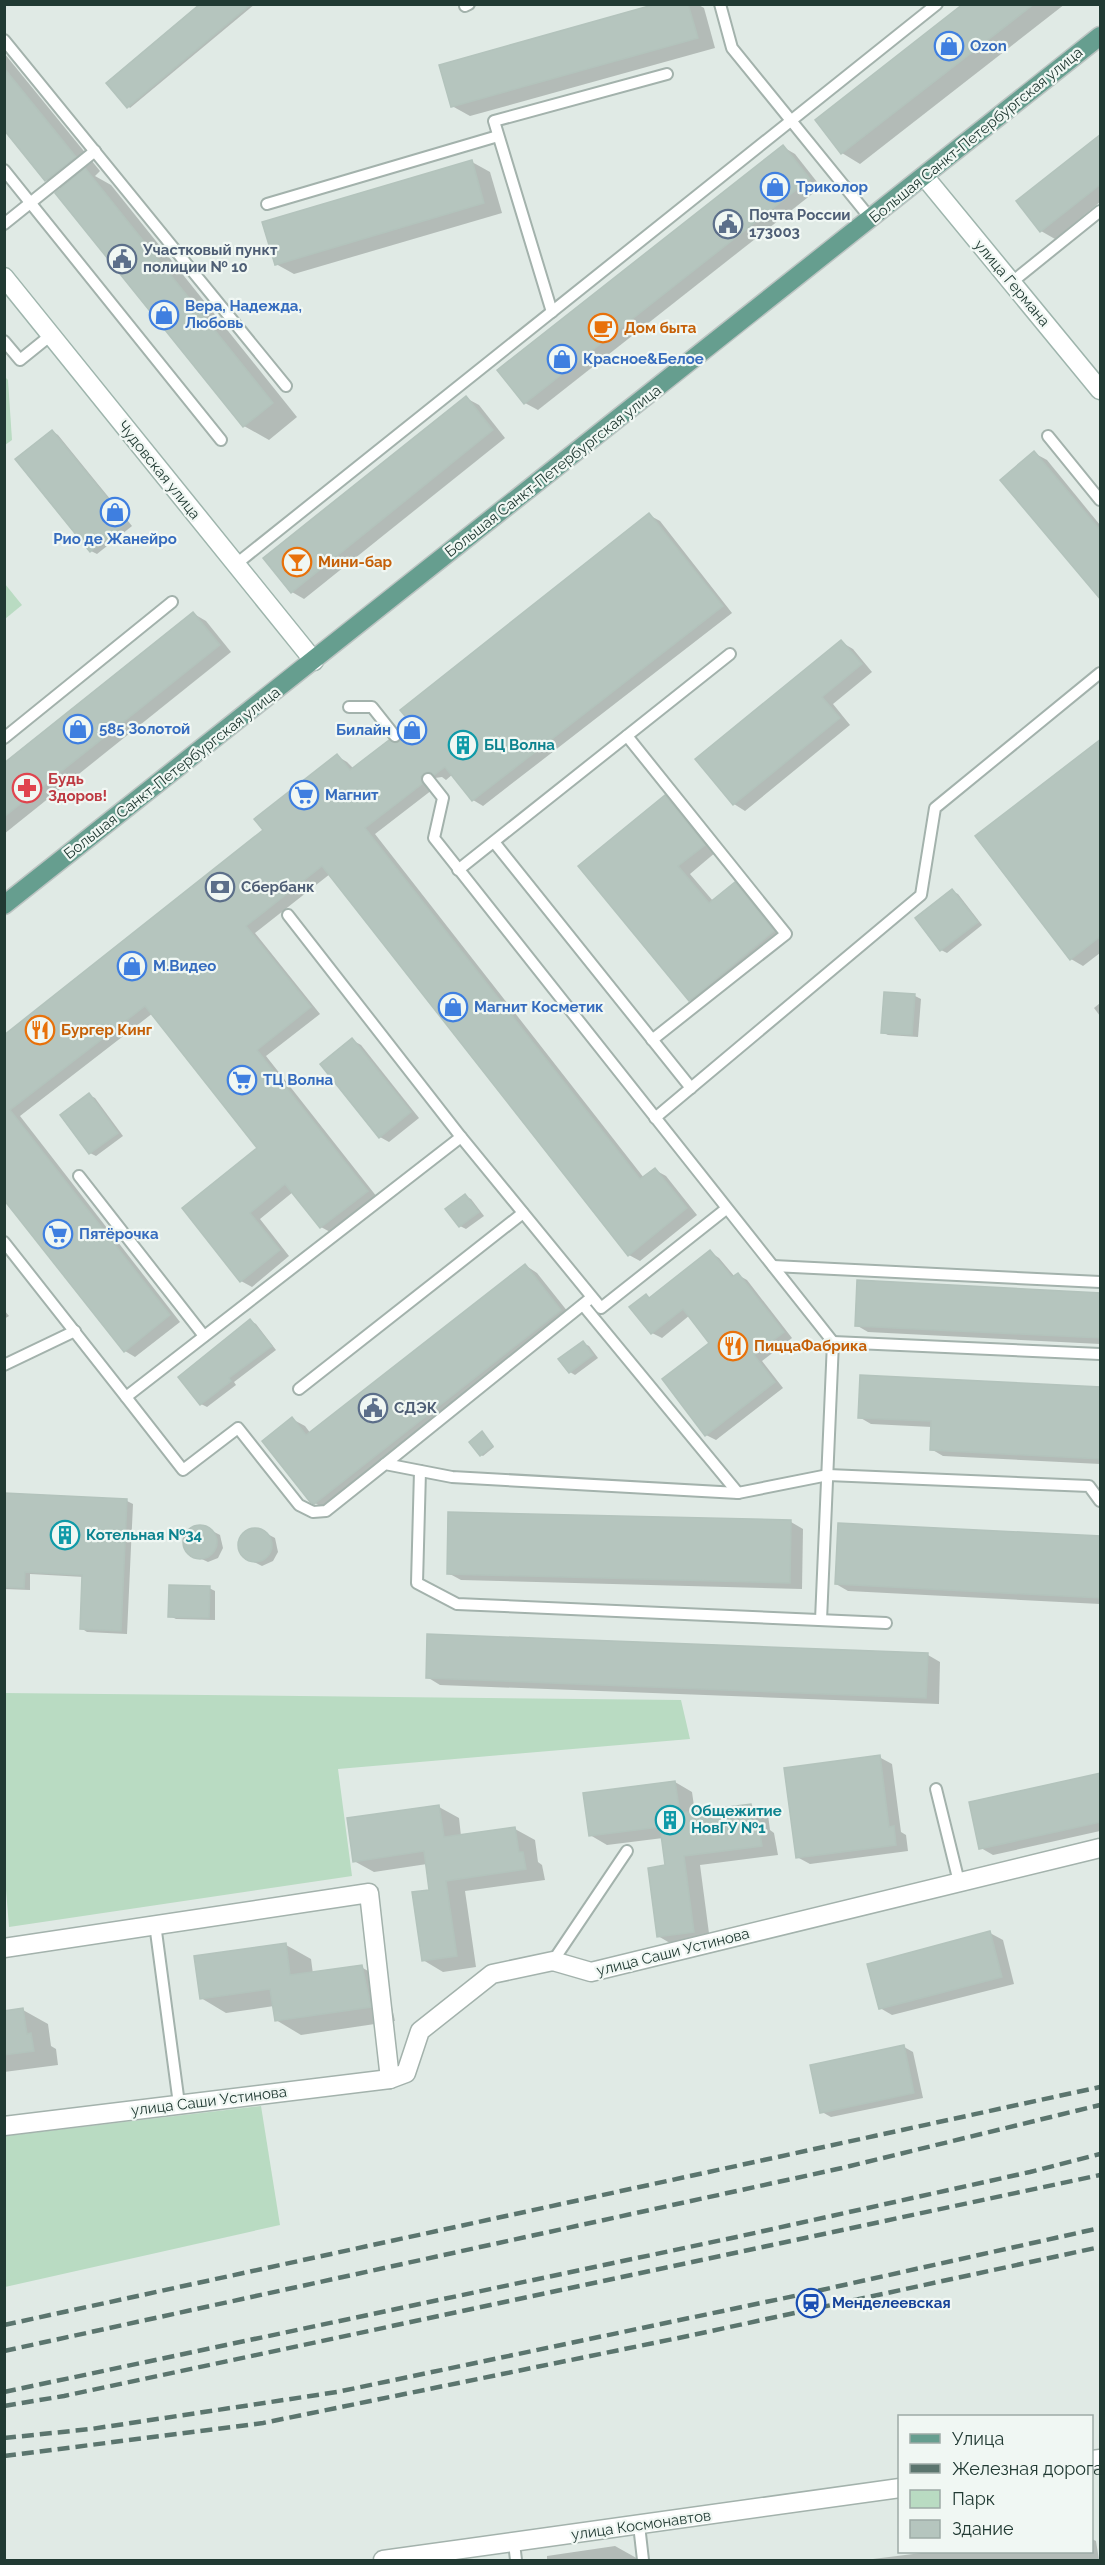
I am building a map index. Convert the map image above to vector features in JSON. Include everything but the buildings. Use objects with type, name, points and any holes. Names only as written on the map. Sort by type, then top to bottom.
[{"type":"main road","name":"Большая Санкт-Петербургская улица","points":[[4,905],[314,662],[1101,36]]},
{"type":"street","name":"улица Германа","points":[[924,176],[1101,390]]},
{"type":"street","name":"Чудовская улица","points":[[4,277],[314,662]]},
{"type":"street","name":"улица Саши Устинова","points":[[4,2126],[390,2079],[406,2073],[420,2031],[492,1974],[553,1961],[591,1972],[1101,1848]]},
{"type":"street","points":[[4,1948],[369,1893],[390,2079]]},
{"type":"street","name":"улица Космонавтов","points":[[383,2560],[515,2552],[639,2525],[898,2488]]},
{"type":"lane","points":[[720,4],[732,48],[871,219]]},
{"type":"lane","points":[[235,565],[937,4]]},
{"type":"lane","points":[[4,40],[285,386]]},
{"type":"lane","points":[[552,312],[494,121],[667,74]]},
{"type":"lane","points":[[267,204],[498,136]]},
{"type":"lane","points":[[4,224],[95,151]]},
{"type":"lane","points":[[4,170],[221,440]]},
{"type":"lane","points":[[1012,282],[1101,211]]},
{"type":"lane","points":[[4,341],[20,360],[51,335]]},
{"type":"lane","points":[[1048,436],[1101,500]]},
{"type":"lane","points":[[4,738],[172,602]]},
{"type":"lane","points":[[458,870],[730,654]]},
{"type":"lane","points":[[655,1118],[921,895],[936,808],[1101,673]]},
{"type":"lane","points":[[349,707],[372,707],[395,736]]},
{"type":"lane","points":[[627,736],[786,934],[652,1040]]},
{"type":"lane","points":[[428,779],[442,798],[434,838],[833,1342],[820,1620]]},
{"type":"lane","points":[[494,842],[691,1088]]},
{"type":"lane","points":[[288,915],[523,1213],[587,1301],[738,1493]]},
{"type":"lane","points":[[126,1396],[461,1137]]},
{"type":"lane","points":[[79,1176],[204,1336]]},
{"type":"lane","points":[[587,1301],[600,1308],[726,1209]]},
{"type":"lane","points":[[299,1389],[523,1213]]},
{"type":"lane","points":[[4,1242],[183,1470],[238,1428],[299,1505],[313,1512],[326,1510],[587,1301]]},
{"type":"lane","points":[[773,1266],[1101,1282]]},
{"type":"lane","points":[[4,1365],[75,1331]]},
{"type":"lane","points":[[833,1342],[1101,1354]]},
{"type":"lane","points":[[385,1464],[452,1477],[738,1493],[828,1475],[1089,1486],[1101,1501]]},
{"type":"lane","points":[[420,1471],[417,1582],[458,1604],[886,1623]]},
{"type":"lane","points":[[936,1789],[959,1882]]},
{"type":"lane","points":[[553,1961],[627,1851]]},
{"type":"lane","points":[[155,1924],[179,2104]]},
{"type":"lane","points":[[639,2525],[643,2560]]},
{"type":"green space","points":[[4,376],[8,380],[12,440],[5,445]]},
{"type":"green space","points":[[5,584],[22,605],[4,619]]},
{"type":"green space","points":[[4,1693],[681,1700],[690,1739],[338,1769],[352,1876],[9,1927],[4,1865]]},
{"type":"green space","points":[[261,2106],[280,2225],[5,2287],[5,2136]]},
{"type":"railway","points":[[4,2325],[1100,2087]]},
{"type":"railway","points":[[4,2351],[842,2168],[1100,2105]]},
{"type":"railway","points":[[4,2392],[741,2236],[1030,2172],[1100,2154]]},
{"type":"railway","points":[[4,2406],[64,2396],[1100,2175]]},
{"type":"railway","points":[[4,2438],[91,2429],[337,2392],[799,2295],[1100,2228]]},
{"type":"railway","points":[[4,2456],[263,2423],[688,2336],[1100,2247]]},
{"type":"place","name":"Ozon","points":[[949,46]]},
{"type":"place","name":"Триколор","points":[[775,187]]},
{"type":"place","name":"Почта России 173003","points":[[728,224]]},
{"type":"place","name":"Участковый пункт полиции № 10","points":[[122,259]]},
{"type":"place","name":"Вера, Надежда, Любовь","points":[[164,315]]},
{"type":"place","name":"Дом быта","points":[[603,328]]},
{"type":"place","name":"Красное&Белое","points":[[562,359]]},
{"type":"place","name":"Рио де Жанейро","points":[[115,512]]},
{"type":"place","name":"Мини-бар","points":[[297,562]]},
{"type":"place","name":"585 Золотой","points":[[78,729]]},
{"type":"place","name":"Билайн","points":[[412,730]]},
{"type":"place","name":"БЦ Волна","points":[[463,745]]},
{"type":"place","name":"Будь Здоров!","points":[[27,788]]},
{"type":"place","name":"Магнит","points":[[304,795]]},
{"type":"place","name":"Сбербанк","points":[[220,887]]},
{"type":"place","name":"М.Видео","points":[[132,966]]},
{"type":"place","name":"Магнит Косметик","points":[[453,1007]]},
{"type":"place","name":"Бургер Кинг","points":[[40,1030]]},
{"type":"place","name":"ТЦ Волна","points":[[242,1080]]},
{"type":"place","name":"Пятёрочка","points":[[58,1234]]},
{"type":"place","name":"ПиццаФабрика","points":[[733,1346]]},
{"type":"place","name":"СДЭК","points":[[373,1408]]},
{"type":"place","name":"Котельная №34","points":[[65,1535]]},
{"type":"place","name":"Общежитие НовГУ №1","points":[[670,1820]]},
{"type":"place","name":"Менделеевская","points":[[811,2303]]}]
